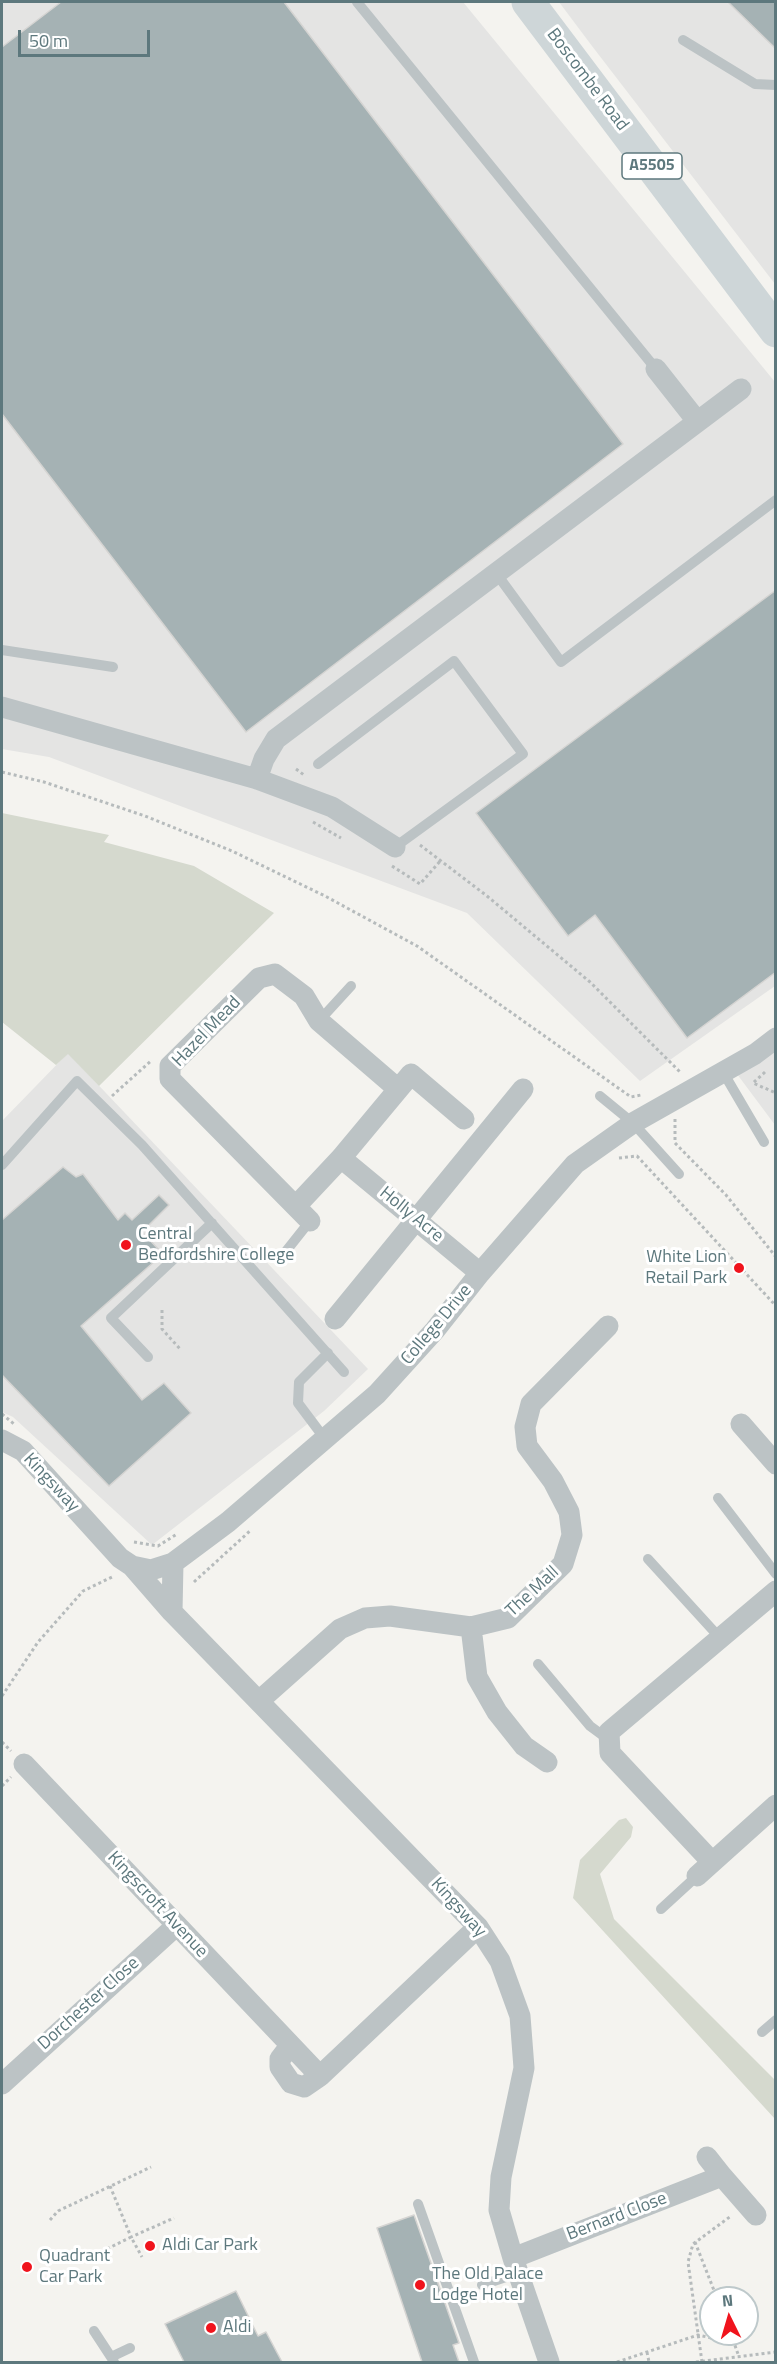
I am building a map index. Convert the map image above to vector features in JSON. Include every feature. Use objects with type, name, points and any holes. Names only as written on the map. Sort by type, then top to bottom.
[{"type":"main road","name":"Boscombe Road","points":[[528,2],[776,331]]},
{"type":"street","points":[[656,369],[697,421]]},
{"type":"street","points":[[257,779],[264,759],[276,739],[741,388]]},
{"type":"street","points":[[2,707],[257,779],[332,807],[392,856]]},
{"type":"street","name":"Hazel Mead","points":[[303,1213],[170,1079],[170,1066],[259,978],[275,974],[304,996],[318,1021],[398,1089]]},
{"type":"street","name":"College Drive","points":[[126,1570],[151,1570],[173,1563],[228,1522],[377,1394],[435,1330],[480,1273],[575,1164],[633,1123],[723,1072],[776,1038]]},
{"type":"street","points":[[303,1213],[341,1158],[411,1074],[464,1119]]},
{"type":"street","points":[[335,1319],[523,1089]]},
{"type":"street","name":"Holly Acre","points":[[341,1158],[480,1273]]},
{"type":"street","name":"The Mall","points":[[259,1701],[340,1629],[365,1618],[390,1616],[471,1627],[508,1618],[563,1564],[572,1535],[569,1512],[553,1481],[527,1446],[525,1427],[531,1404],[608,1326]]},
{"type":"street","points":[[741,1424],[776,1464]]},
{"type":"street","name":"Kingsway","points":[[2,1440],[22,1441],[120,1558],[126,1570],[172,1612],[478,1927],[500,1961],[520,2016],[524,2068],[501,2177],[499,2210],[515,2266],[549,2362]]},
{"type":"street","points":[[172,1612],[173,1563]]},
{"type":"street","points":[[712,1862],[610,1753],[609,1732],[776,1591]]},
{"type":"street","points":[[471,1627],[477,1677],[497,1712],[524,1746],[547,1762]]},
{"type":"street","name":"Kingscroft Avenue","points":[[24,1764],[320,2076],[478,1927]]},
{"type":"street","points":[[697,1876],[776,1805]]},
{"type":"street","name":"Dorchester Close","points":[[2,2084],[177,1925]]},
{"type":"street","points":[[707,2157],[752,2210]]},
{"type":"street","name":"Bernard Close","points":[[515,2266],[722,2176]]},
{"type":"lane","points":[[357,2],[656,369]]},
{"type":"lane","points":[[683,40],[755,84],[776,85]]},
{"type":"lane","points":[[496,573],[561,662],[776,500]]},
{"type":"lane","points":[[2,650],[113,667]]},
{"type":"lane","points":[[318,764],[454,661],[523,754],[392,856]]},
{"type":"lane","points":[[318,1021],[351,986]]},
{"type":"lane","points":[[723,1072],[764,1142]]},
{"type":"lane","points":[[2,1165],[77,1081],[102,1104],[212,1223],[344,1371]]},
{"type":"lane","points":[[600,1096],[633,1123],[679,1174]]},
{"type":"lane","points":[[279,1260],[303,1213]]},
{"type":"lane","points":[[148,1357],[111,1318],[212,1223]]},
{"type":"lane","points":[[325,1439],[298,1403],[299,1382],[328,1353]]},
{"type":"lane","points":[[2,1450],[22,1441]]},
{"type":"lane","points":[[718,1498],[776,1574]]},
{"type":"lane","points":[[648,1559],[720,1638]]},
{"type":"lane","points":[[538,1664],[590,1726],[609,1740]]},
{"type":"lane","points":[[661,1909],[697,1876]]},
{"type":"lane","points":[[762,2032],[776,2020]]},
{"type":"lane","points":[[418,2204],[474,2362]]},
{"type":"lane","points":[[482,2284],[515,2266]]},
{"type":"lane","points":[[94,2331],[112,2360],[130,2348]]},
{"type":"path","points":[[2,772],[44,782],[145,816],[232,851],[325,897],[417,946],[631,1097]]},
{"type":"path","points":[[309,820],[349,842]]},
{"type":"path","points":[[392,856],[420,884],[439,859],[590,982],[684,1076],[675,1081]]},
{"type":"path","points":[[102,1104],[152,1059],[170,1066]]},
{"type":"path","points":[[753,1083],[776,1093]]},
{"type":"path","points":[[675,1120],[675,1143],[726,1195],[776,1257]]},
{"type":"path","points":[[644,1166],[776,1306]]},
{"type":"path","points":[[162,1310],[162,1329],[180,1349]]},
{"type":"path","points":[[2,1414],[22,1441]]},
{"type":"path","points":[[194,1582],[255,1527]]},
{"type":"path","points":[[126,1537],[132,1542],[158,1546],[178,1534]]},
{"type":"path","points":[[2,1696],[38,1642],[82,1592],[126,1570]]},
{"type":"path","points":[[50,2220],[58,2211],[151,2167]]},
{"type":"path","points":[[110,2186],[131,2237],[142,2256]]},
{"type":"path","points":[[702,2362],[688,2262],[695,2242],[752,2210]]},
{"type":"path","points":[[91,2257],[174,2217]]},
{"type":"path","points":[[695,2242],[712,2286]]},
{"type":"path","points":[[617,2362],[698,2335]]},
{"type":"path","points":[[735,2346],[740,2357]]},
{"type":"path","points":[[647,2352],[649,2362]]},
{"type":"path","points":[[696,2362],[776,2352]]},
{"type":"shaded area","points":[[2,2],[463,2],[775,382],[775,986],[640,1081],[467,913],[49,757],[2,749]]},
{"type":"shaded area","points":[[559,2],[775,2],[775,284],[592,46]]},
{"type":"shaded area","points":[[2,813],[109,835],[104,842],[194,866],[274,913],[99,1086],[68,1054],[56,1065],[2,1022]]},
{"type":"shaded area","points":[[775,1045],[775,1125],[737,1074]]},
{"type":"shaded area","name":"Central Bedfordshire College","points":[[68,1053],[368,1369],[324,1411],[152,1545],[13,1417],[2,1412],[2,1121]]},
{"type":"shaded area","points":[[626,1818],[633,1827],[631,1837],[600,1874],[614,1919],[775,2080],[775,2119],[573,1898],[580,1860],[619,1820]]},
{"type":"building","points":[[61,2],[284,2],[623,444],[246,732],[2,414],[2,47]]},
{"type":"building","points":[[728,2],[776,2],[776,49]]},
{"type":"building","points":[[776,590],[776,972],[687,1038],[595,915],[568,936],[476,813]]},
{"type":"building","points":[[63,1167],[76,1177],[83,1174],[118,1220],[125,1213],[132,1220],[159,1195],[169,1205],[142,1232],[163,1254],[81,1326],[142,1400],[164,1383],[191,1413],[109,1486],[2,1375],[2,1220]]},
{"type":"building","name":"The Old Palace Lodge Hotel","points":[[414,2215],[459,2343],[453,2345],[459,2362],[422,2362],[377,2228]]},
{"type":"building","name":"Aldi","points":[[236,2291],[258,2336],[266,2332],[282,2362],[184,2362],[165,2324]]},
{"type":"place","name":"Central Bedfordshire College","points":[[126,1245]]},
{"type":"place","name":"White Lion Retail Park","points":[[739,1268]]},
{"type":"place","name":"Aldi Car Park","points":[[150,2246]]},
{"type":"place","name":"Quadrant Car Park","points":[[27,2267]]},
{"type":"place","name":"The Old Palace Lodge Hotel","points":[[420,2285]]},
{"type":"place","name":"Aldi","points":[[211,2328]]}]
